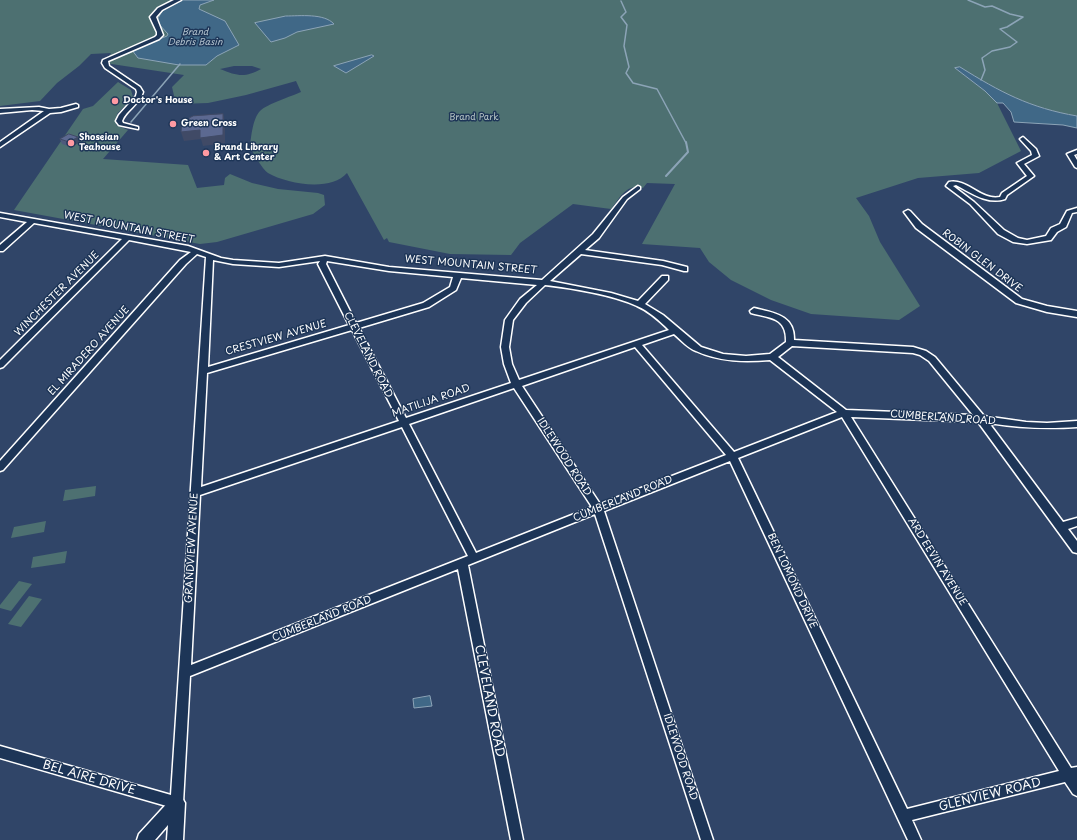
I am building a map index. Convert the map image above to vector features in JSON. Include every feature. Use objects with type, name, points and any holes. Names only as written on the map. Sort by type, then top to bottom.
[{"type":"street","points":[[136,128],[121,124],[119,122],[121,116],[140,92],[138,88],[107,67],[105,64],[106,60],[157,38],[160,35],[160,32],[153,22],[153,17],[160,9],[178,0]]},
{"type":"street","points":[[0,111],[14,112],[38,108],[48,111],[61,110],[76,106]]},
{"type":"street","points":[[0,145],[48,111]]},
{"type":"street","points":[[1023,139],[1034,150],[1036,156],[1020,163],[1031,176],[1004,194],[1003,198],[999,200],[992,200],[957,183],[951,183],[950,186],[972,203],[1001,232],[1016,240],[1027,242],[1048,238],[1054,230],[1063,225],[1068,212],[1077,210]]},
{"type":"street","points":[[1073,153],[1077,166]]},
{"type":"street","name":"IDLEWOOD ROAD","points":[[638,188],[625,198],[596,236],[523,302],[509,320],[505,347],[508,364],[516,384],[598,509],[707,840]]},
{"type":"street","name":"ROBIN GLEN DRIVE","points":[[908,212],[919,226],[1019,301],[1047,309],[1077,314]]},
{"type":"street","name":"WEST MOUNTAIN STREET","points":[[0,215],[188,248],[220,260],[233,262],[279,265],[325,258],[389,269],[545,282],[611,295],[640,304],[655,313],[698,349],[722,357],[746,359],[772,357]]},
{"type":"street","points":[[0,249],[33,220]]},
{"type":"street","name":"WINCHESTER AVENUE","points":[[0,366],[128,237]]},
{"type":"street","name":"EL MIRADERO AVENUE","points":[[0,467],[183,262],[196,251]]},
{"type":"street","points":[[578,251],[663,263],[684,269]]},
{"type":"street","name":"GRANDVIEW AVENUE","points":[[175,840],[210,256]]},
{"type":"street","name":"CLEVELAND ROAD","points":[[325,258],[322,264],[474,558]]},
{"type":"street","name":"CRESTVIEW AVENUE","points":[[203,371],[426,305],[452,288],[458,274]]},
{"type":"street","points":[[640,304],[665,278]]},
{"type":"street","points":[[754,311],[783,319],[790,328],[790,343]]},
{"type":"street","name":"MATILIJA ROAD","points":[[195,493],[675,331]]},
{"type":"street","points":[[772,357],[790,343],[913,350],[923,353],[932,359],[981,419],[1077,549]]},
{"type":"street","name":"BEN LOMOND DRIVE","points":[[637,344],[732,456],[915,840]]},
{"type":"street","name":"ARD EEVIN AVENUE","points":[[772,357],[844,413],[1073,775],[1077,790]]},
{"type":"street","name":"CUMBERLAND ROAD","points":[[185,673],[844,413],[981,419],[1026,425],[1047,426],[1077,424]]},
{"type":"street","points":[[1060,527],[1077,522]]},
{"type":"street","name":"CLEVELAND ROAD","points":[[462,563],[517,840]]},
{"type":"street","name":"BEL AIRE DRIVE","points":[[0,752],[177,803]]},
{"type":"street","name":"GLENVIEW ROAD","points":[[904,816],[1073,775]]},
{"type":"street","points":[[145,840],[177,803]]},
{"type":"green space","name":"Brand Park","points":[[0,0],[1077,0],[1077,116],[1060,113],[1029,103],[999,91],[955,68],[985,91],[997,103],[1021,151],[979,173],[918,178],[856,198],[869,216],[880,242],[920,306],[899,320],[811,314],[771,300],[731,280],[709,262],[700,248],[642,244],[675,184],[647,183],[643,188],[632,188],[624,192],[611,209],[573,204],[520,243],[511,255],[450,254],[389,242],[387,238],[384,240],[347,173],[340,179],[331,183],[297,183],[268,173],[261,165],[250,147],[253,128],[260,111],[280,100],[301,92],[296,81],[246,95],[208,103],[176,104],[172,87],[184,75],[105,63],[111,53],[91,54],[79,66],[57,83],[40,101],[0,106]],"holes":[[[234,66],[252,66],[261,69],[245,75],[231,73],[220,69]]]},
{"type":"green space","points":[[118,82],[131,90],[133,97],[117,114],[116,125],[128,130],[103,159],[188,165],[197,188],[224,185],[225,178],[230,174],[252,183],[278,189],[318,193],[324,195],[325,205],[313,214],[217,242],[200,244],[14,210],[83,109],[93,106]]},
{"type":"green space","points":[[96,486],[95,496],[63,501],[65,490]]},
{"type":"green space","points":[[46,521],[44,532],[11,538],[14,527]]},
{"type":"green space","points":[[67,551],[65,563],[31,568],[33,557]]},
{"type":"green space","points":[[19,581],[32,584],[11,611],[0,608],[0,605]]},
{"type":"green space","points":[[29,596],[42,599],[21,627],[8,624]]},
{"type":"water","name":"Brand Debris Basin","points":[[182,0],[214,0],[200,5],[199,9],[225,21],[239,45],[217,56],[206,65],[179,65],[138,58],[132,50],[167,36],[168,34],[157,22],[158,17],[163,10]]},
{"type":"water","points":[[286,16],[324,18],[330,20],[334,24],[297,32],[285,38],[271,42],[255,23]]},
{"type":"water","points":[[372,55],[374,56],[346,73],[334,66]]},
{"type":"water","points":[[960,67],[1002,91],[1030,104],[1060,113],[1077,116],[1077,128],[1063,125],[1014,122],[1011,112],[1003,103],[997,103],[985,91],[955,68]]},
{"type":"water","points":[[430,696],[432,706],[414,708],[413,699]]},
{"type":"building","points":[[223,114],[223,135],[200,138],[200,130],[181,132],[182,120],[189,120],[189,118],[193,116]]},
{"type":"building","points":[[69,134],[78,137],[69,142],[60,139]]},
{"type":"waterway","points":[[968,0],[985,7],[992,6],[1010,14],[1023,17],[1007,27],[1000,29],[1017,42],[1010,47],[992,51],[982,58],[985,70],[981,80]]},
{"type":"waterway","points":[[621,1],[626,12],[621,17],[627,25],[624,46],[629,67],[626,73],[633,83],[657,89],[686,143]]},
{"type":"waterway","points":[[131,122],[180,64]]},
{"type":"waterway","points":[[666,176],[688,152],[686,142]]},
{"type":"place","name":"Doctor's House","points":[[115,101]]},
{"type":"place","name":"Green Cross","points":[[173,124]]},
{"type":"place","name":"Shoseian Teahouse","points":[[71,143]]},
{"type":"place","name":"Brand Library & Art Center","points":[[206,153]]}]
